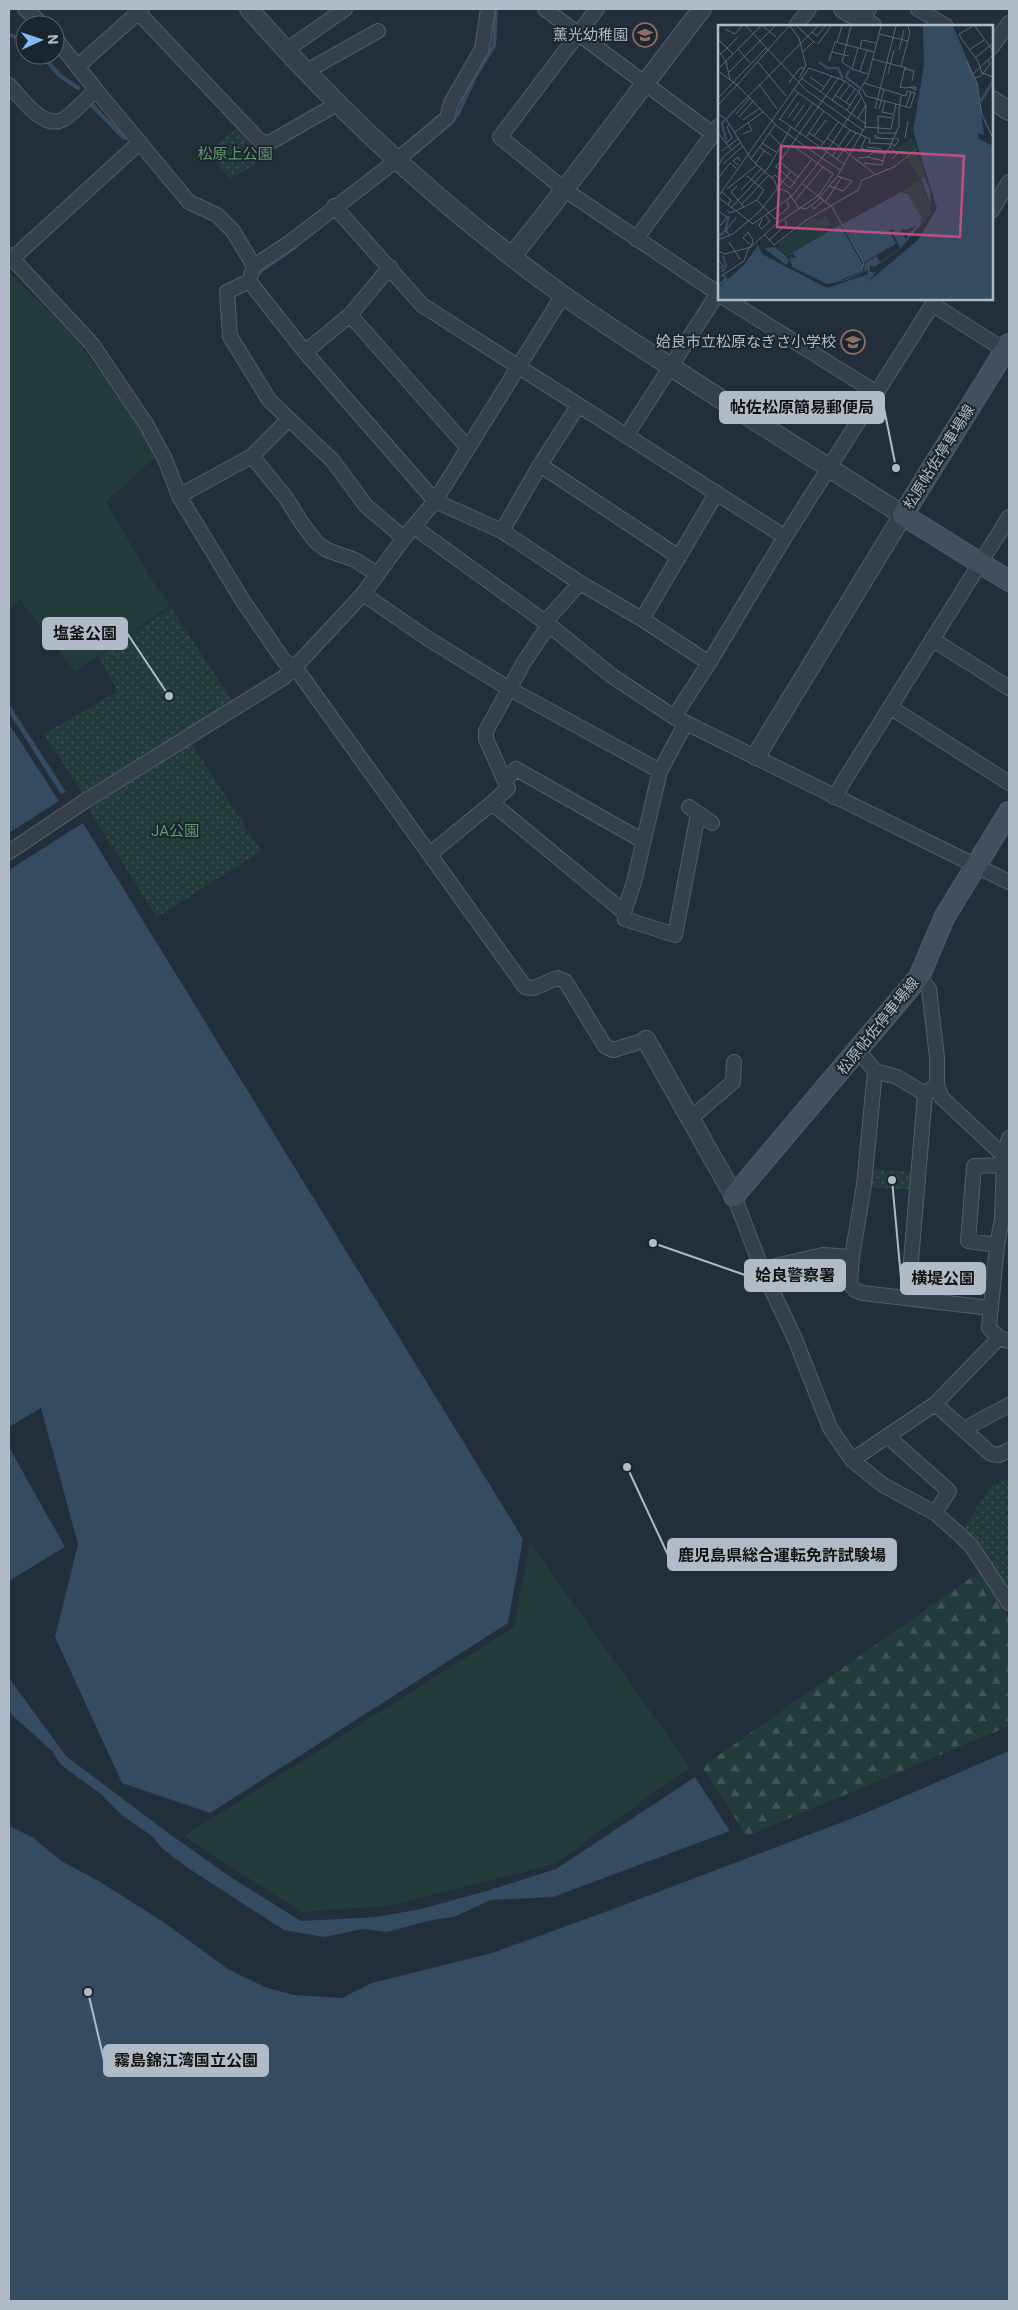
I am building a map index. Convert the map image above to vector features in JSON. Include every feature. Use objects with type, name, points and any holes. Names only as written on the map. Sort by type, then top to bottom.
[{"type":"main road","name":"松原帖佐停車場線","points":[[1008,349],[904,514],[1009,581]]},
{"type":"main road","name":"松原帖佐停車場線","points":[[734,1196],[919,977],[944,916],[1009,812]]},
{"type":"street","points":[[248,9],[337,104],[397,160],[512,256],[563,295],[670,366],[829,469],[904,514],[756,756]]},
{"type":"street","points":[[286,51],[345,9]]},
{"type":"street","points":[[404,538],[366,506],[333,461],[269,400],[230,336],[228,292],[249,281],[254,266],[289,243],[334,206],[397,160],[447,118],[452,103],[482,49],[488,9]]},
{"type":"street","points":[[545,9],[579,32],[644,83],[716,130],[636,240]]},
{"type":"street","points":[[597,9],[500,137],[565,190],[636,240],[718,293]]},
{"type":"street","points":[[512,256],[565,190],[644,83],[702,9]]},
{"type":"street","points":[[797,25],[809,9]]},
{"type":"street","points":[[843,9],[868,18]]},
{"type":"street","points":[[918,9],[944,25]]},
{"type":"street","points":[[78,66],[138,10],[260,141],[269,143],[337,104]]},
{"type":"street","points":[[993,46],[1009,23]]},
{"type":"street","points":[[305,72],[378,31]]},
{"type":"street","points":[[65,50],[189,202],[216,216],[233,231],[254,266]]},
{"type":"street","points":[[9,85],[41,118],[52,123],[63,120],[96,90]]},
{"type":"street","points":[[993,101],[1009,111]]},
{"type":"street","points":[[140,142],[11,257],[92,344],[146,424],[165,459],[179,496],[241,598],[284,661],[295,667],[524,987],[534,988],[557,978],[565,981],[605,1046],[614,1050],[646,1040],[734,1196],[762,1269],[795,1339],[830,1428],[852,1460],[883,1485],[935,1513],[972,1547],[1009,1604]]},
{"type":"street","points":[[993,208],[1009,182]]},
{"type":"street","points":[[334,206],[422,305],[517,368],[784,537]]},
{"type":"street","points":[[305,352],[350,315],[390,267]]},
{"type":"street","points":[[249,281],[305,352],[435,501],[502,532],[642,619],[709,664]]},
{"type":"street","points":[[9,852],[283,678],[295,667],[363,594],[404,538],[435,501],[563,295]]},
{"type":"street","points":[[626,436],[670,366],[718,299]]},
{"type":"street","points":[[729,300],[877,393]]},
{"type":"street","points":[[712,823],[693,811],[675,935],[625,919],[624,912],[634,882],[660,772],[680,720],[709,664],[784,537],[829,469],[934,301],[1008,349]]},
{"type":"street","points":[[350,315],[468,448]]},
{"type":"street","points":[[502,532],[540,465],[578,406]]},
{"type":"street","points":[[179,496],[252,456],[288,420]]},
{"type":"street","points":[[252,456],[286,498],[300,522],[316,542],[327,550],[356,560],[377,574]]},
{"type":"street","points":[[540,465],[679,557]]},
{"type":"street","points":[[642,619],[716,494]]},
{"type":"street","points":[[834,797],[1009,517]]},
{"type":"street","points":[[414,526],[547,623],[612,676],[680,720],[756,756],[834,797],[976,864],[1009,882]]},
{"type":"street","points":[[430,854],[508,788],[506,779],[486,739],[486,731],[508,688],[547,623],[580,582]]},
{"type":"street","points":[[363,594],[430,640],[508,688],[660,772]]},
{"type":"street","points":[[932,639],[1009,688]]},
{"type":"street","points":[[890,707],[1009,783]]},
{"type":"street","points":[[506,779],[516,769],[643,841]]},
{"type":"street","points":[[492,803],[624,912]]},
{"type":"street","points":[[919,977],[928,989],[938,1057],[937,1084],[941,1097],[1004,1161]]},
{"type":"street","points":[[858,1050],[875,1071],[897,1076],[925,1094]]},
{"type":"street","points":[[690,1119],[733,1082],[734,1062]]},
{"type":"street","points":[[875,1071],[864,1184],[852,1257],[850,1284],[855,1290],[863,1293],[990,1308]]},
{"type":"street","points":[[908,1298],[925,1094],[937,1084]]},
{"type":"street","points":[[852,1460],[935,1404],[1004,1340],[989,1328],[990,1308],[1003,1262],[997,1245],[1002,1219],[1004,1161],[1009,1138]]},
{"type":"street","points":[[997,1245],[968,1241],[974,1166],[1004,1161]]},
{"type":"street","points":[[775,1266],[823,1255],[852,1257]]},
{"type":"street","points":[[935,1404],[991,1454],[999,1455],[1009,1450]]},
{"type":"street","points":[[964,1429],[1009,1405]]},
{"type":"street","points":[[888,1436],[950,1491],[935,1513]]},
{"type":"green space","name":"松原上公園","points":[[237,128],[264,159],[230,179],[207,152]]},
{"type":"green space","points":[[9,272],[77,340],[135,421],[156,456],[106,502],[148,574],[170,606],[75,672],[20,600],[9,608]]},
{"type":"green space","points":[[171,608],[233,702],[84,796],[44,734],[118,691],[98,657]]},
{"type":"green space","name":"JA公園","points":[[191,743],[261,851],[157,917],[87,807]]},
{"type":"green space","points":[[872,1169],[914,1172],[913,1190],[871,1187]]},
{"type":"green space","points":[[1009,1478],[1009,1600],[961,1532],[991,1486]]},
{"type":"green space","points":[[530,1543],[690,1767],[554,1864],[388,1906],[301,1912],[184,1836],[514,1627]]},
{"type":"green space","points":[[979,1572],[1009,1618],[1009,1726],[747,1836],[702,1767]]},
{"type":"water","points":[[9,704],[66,792],[61,794],[9,713]]},
{"type":"water","points":[[9,724],[59,801],[9,833]]},
{"type":"water","points":[[83,823],[523,1539],[508,1623],[210,1813],[122,1783],[55,1637],[78,1544],[41,1408],[9,1427],[9,870]]},
{"type":"water","points":[[9,1450],[65,1547],[9,1581]]},
{"type":"water","points":[[9,1678],[66,1756],[229,1876],[301,1921],[376,1917],[421,1909],[556,1869],[695,1777],[730,1831],[553,1897],[491,1900],[454,1917],[432,1920],[387,1932],[363,1929],[324,1937],[284,1930],[188,1868],[163,1849],[152,1836],[123,1816],[101,1794],[61,1765],[52,1751],[12,1715],[9,1707]]},
{"type":"water","points":[[1009,1751],[1009,2301],[9,2301],[9,1826],[32,1837],[63,1862],[97,1880],[162,1921],[228,1969],[267,1988],[294,1995],[342,1998],[372,1983],[492,1953],[616,1908],[861,1815]]},
{"type":"waterway","points":[[451,122],[458,114],[476,75],[494,46],[496,9]]},
{"type":"waterway","points":[[11,35],[15,37]]},
{"type":"waterway","points":[[50,65],[59,75],[78,88]]},
{"type":"waterway","points":[[89,102],[124,138]]},
{"type":"waterway","points":[[259,272],[295,247]]},
{"type":"place","name":"薫光幼稚園","points":[[645,35]]},
{"type":"place","name":"姶良市立松原なぎさ小学校","points":[[853,342]]},
{"type":"place","name":"帖佐松原簡易郵便局","points":[[896,468]]},
{"type":"place","name":"塩釜公園","points":[[169,696]]},
{"type":"place","name":"横堤公園","points":[[892,1180]]},
{"type":"place","name":"姶良警察署","points":[[653,1243]]},
{"type":"place","name":"鹿児島県総合運転免許試験場","points":[[627,1467]]},
{"type":"place","name":"霧島錦江湾国立公園","points":[[88,1992]]}]
